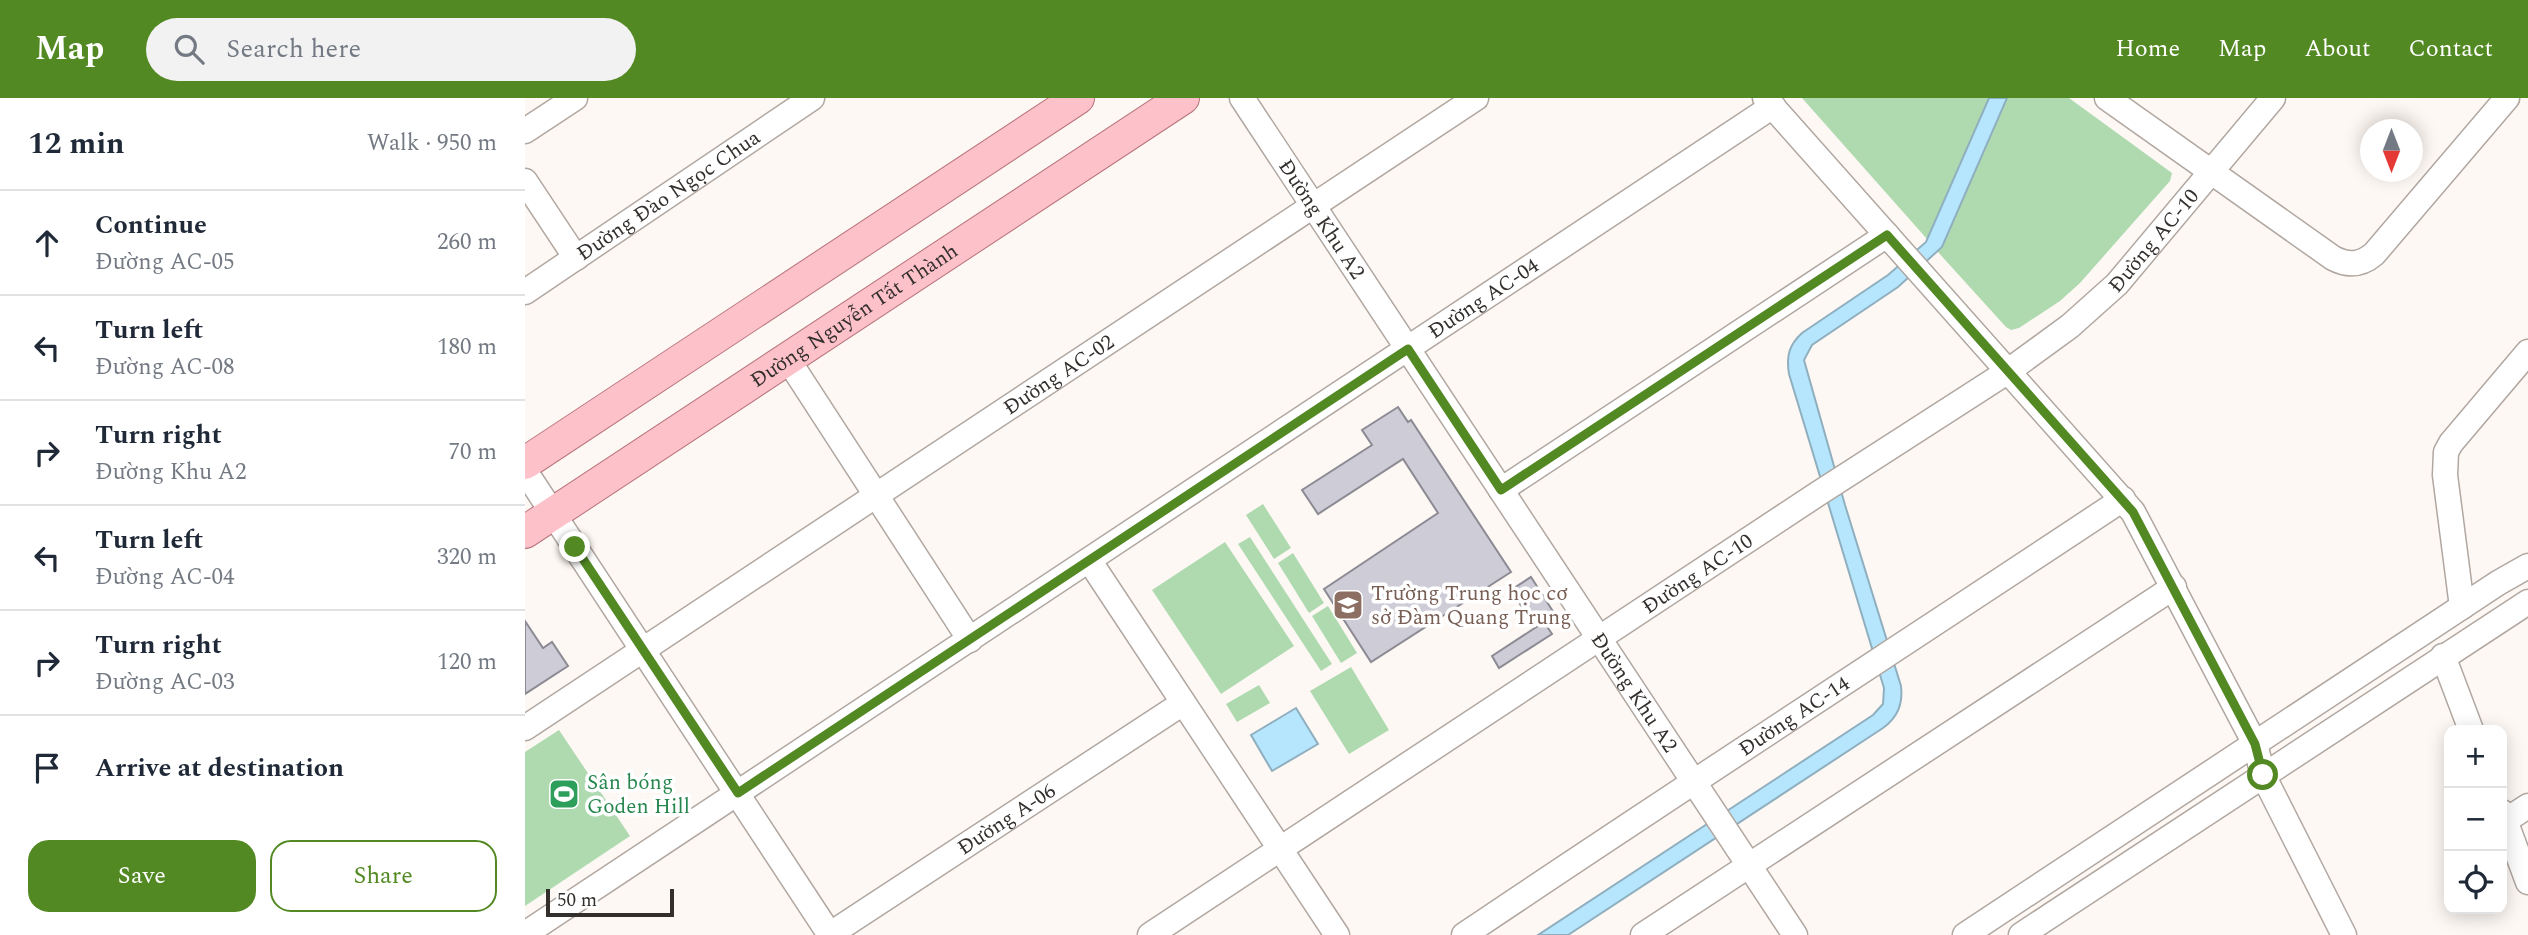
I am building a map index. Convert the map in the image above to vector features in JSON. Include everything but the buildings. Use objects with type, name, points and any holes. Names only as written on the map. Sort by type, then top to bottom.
[{"type":"main road","points":[[525,463],[1078,98]]},
{"type":"main road","name":"Đường Nguyễn Tất Thành","points":[[525,532],[1183,98]]},
{"type":"street","points":[[525,131],[575,98]]},
{"type":"street","name":"Đường Đào Ngọc Chua","points":[[525,292],[812,98]]},
{"type":"street","name":"Đường Khu A2","points":[[1242,98],[1795,935]]},
{"type":"street","name":"Đường AC-02","points":[[525,728],[1476,98]]},
{"type":"street","points":[[2107,98],[2333,258],[2354,264],[2374,254],[2507,98]]},
{"type":"street","name":"Đường AC-10","points":[[1150,935],[1843,477],[2007,372],[2070,326],[2104,297],[2273,98]]},
{"type":"street","points":[[1769,102],[2123,499],[2141,525],[2255,744],[2263,775],[2341,934]]},
{"type":"street","name":"Đường AC-04","points":[[525,934],[1408,349],[1769,102]]},
{"type":"street","points":[[525,181],[576,258]]},
{"type":"street","points":[[1501,490],[1893,242]]},
{"type":"street","points":[[787,358],[970,639]]},
{"type":"street","points":[[2462,607],[2445,475],[2446,452],[2451,443],[2523,363]]},
{"type":"street","points":[[525,471],[830,935]]},
{"type":"street","name":"Đường AC-14","points":[[1464,935],[2123,499]]},
{"type":"street","points":[[1089,560],[1337,935]]},
{"type":"street","points":[[1965,935],[2528,566]]},
{"type":"street","points":[[1643,935],[2174,587]]},
{"type":"street","points":[[2021,935],[2528,602]]},
{"type":"street","points":[[2443,656],[2469,725]]},
{"type":"street","name":"Đường A-06","points":[[830,935],[1183,703]]},
{"type":"street","points":[[2507,816],[2528,806]]},
{"type":"street","points":[[2507,825],[2528,882]]},
{"type":"green space","points":[[1802,98],[1989,98],[1927,239]]},
{"type":"green space","points":[[2007,98],[2069,98],[2172,173],[2170,181],[2080,283],[2060,301],[2019,328],[2011,330],[1937,251],[1942,247]]},
{"type":"green space","points":[[1263,504],[1291,548],[1274,559],[1246,515]]},
{"type":"green space","points":[[1250,537],[1332,664],[1321,671],[1238,544]]},
{"type":"green space","points":[[1225,542],[1294,646],[1221,694],[1152,590]]},
{"type":"green space","points":[[1293,553],[1324,603],[1309,613],[1278,563]]},
{"type":"green space","points":[[1328,606],[1357,653],[1341,663],[1312,616]]},
{"type":"green space","points":[[1351,667],[1389,730],[1349,754],[1310,691]]},
{"type":"green space","points":[[1259,685],[1270,703],[1237,722],[1226,704]]},
{"type":"green space","name":"Sân bóng Goden Hill","points":[[559,730],[630,836],[525,906],[525,752]]},
{"type":"water","points":[[1989,98],[2007,98],[1942,247],[1898,287],[1812,345],[1804,360],[1901,686],[1901,699],[1896,715],[1883,728],[1568,935],[1538,935],[1873,715],[1883,704],[1884,688],[1789,374],[1788,356],[1791,346],[1802,333],[1888,275],[1926,242]]},
{"type":"water","points":[[1296,708],[1318,744],[1272,771],[1251,735]]},
{"type":"place","name":"Trường Trung học cơ sở Đàm Quang Trung","points":[[1348,605]]},
{"type":"place","name":"Sân bóng Goden Hill","points":[[564,794]]},
{"type":"route","points":[[575,547],[738,793],[1408,349],[1501,490],[1887,235],[2133,512],[2255,744],[2263,775]]}]
